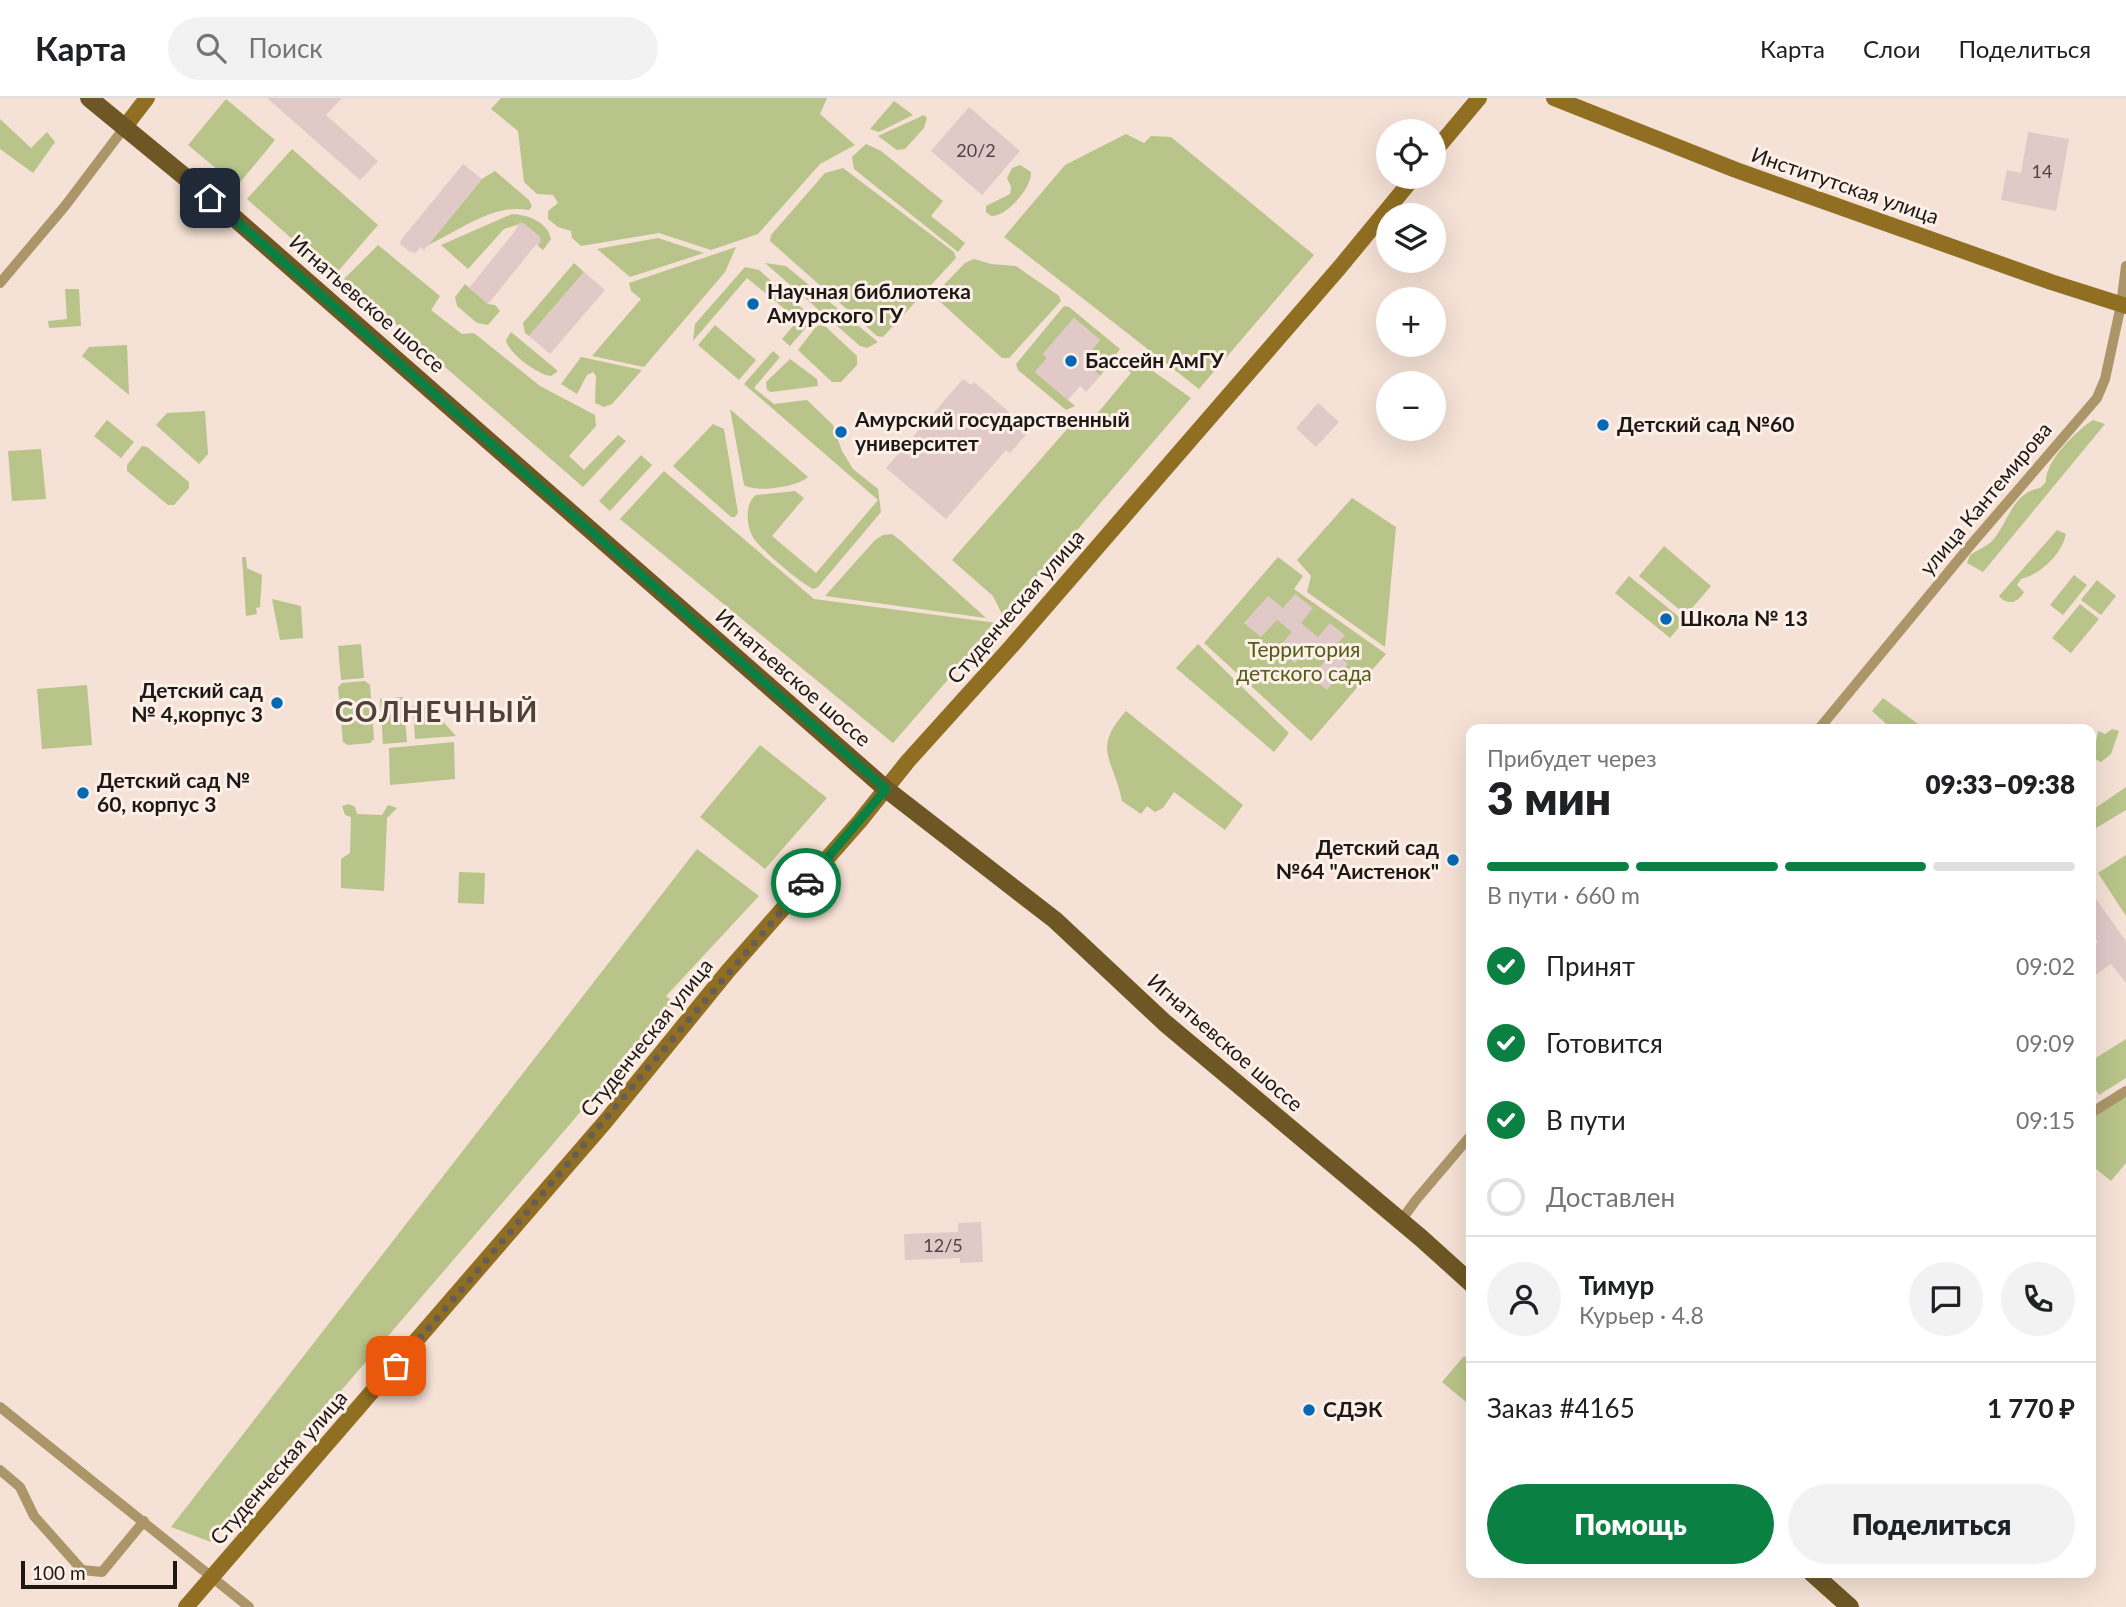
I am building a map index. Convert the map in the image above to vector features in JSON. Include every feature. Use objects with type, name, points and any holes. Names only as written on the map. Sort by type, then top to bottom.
[{"type":"main road","name":"Игнатьевское шоссе","points":[[89,98],[230,214],[886,789],[1055,920],[1164,1023],[1466,1279]]},
{"type":"main road","points":[[124,128],[147,98]]},
{"type":"main road","points":[[1446,137],[1479,98]]},
{"type":"main road","name":"Институтская улица","points":[[1554,98],[1736,170],[2051,282],[2124,305]]},
{"type":"main road","name":"Студенческая улица","points":[[187,1607],[569,1164],[728,971],[1340,267],[1404,189]]},
{"type":"main road","points":[[1818,1578],[1850,1607]]},
{"type":"street","points":[[0,283],[124,128]]},
{"type":"street","name":"улица Кантемирова","points":[[1823,724],[1969,547],[2098,398],[2124,305],[2126,266]]},
{"type":"street","points":[[2096,1110],[2126,1091]]},
{"type":"street","points":[[1400,1222],[1466,1141]]},
{"type":"street","points":[[0,1407],[249,1607]]},
{"type":"street","points":[[0,1470],[20,1487],[34,1516],[82,1570],[102,1572],[144,1521]]},
{"type":"green space","points":[[501,98],[827,98],[820,114],[855,145],[820,164],[758,234],[711,250],[659,233],[581,246],[572,238],[571,231],[558,227],[548,219],[548,211],[558,203],[553,195],[537,194],[524,182],[518,131],[491,109]]},
{"type":"green space","points":[[226,99],[275,140],[237,186],[188,145]]},
{"type":"green space","points":[[894,101],[913,115],[879,132],[870,129]]},
{"type":"green space","points":[[924,115],[927,118],[924,128],[905,149],[897,150],[878,136]]},
{"type":"green space","points":[[0,119],[31,148],[47,132],[55,142],[33,173],[0,149]]},
{"type":"green space","points":[[1126,134],[1144,143],[1151,136],[1171,137],[1314,255],[1199,389],[1004,237],[1065,165]]},
{"type":"green space","points":[[866,144],[881,151],[943,201],[931,216],[965,243],[958,252],[854,169],[852,157]]},
{"type":"green space","points":[[292,149],[378,225],[334,276],[247,199]]},
{"type":"green space","points":[[1020,165],[1031,172],[1027,186],[1011,207],[991,216],[986,212],[986,206],[1010,194],[1011,187],[1007,178],[1012,168]]},
{"type":"green space","points":[[843,168],[954,252],[956,258],[883,337],[877,336],[770,241],[771,235],[825,173]]},
{"type":"green space","points":[[495,171],[529,200],[532,206],[529,210],[516,209],[490,214],[428,245],[482,179]]},
{"type":"green space","points":[[512,214],[541,223],[551,239],[543,250],[538,246],[540,237],[523,223],[504,229],[468,269],[441,245]]},
{"type":"green space","points":[[658,238],[704,253],[630,277],[597,249]]},
{"type":"green space","points":[[378,245],[440,296],[431,310],[462,334],[474,333],[540,386],[595,415],[596,426],[569,456],[584,470],[618,435],[626,441],[583,487],[344,279]]},
{"type":"green space","points":[[736,247],[725,272],[644,367],[592,356],[641,299],[631,291],[629,283]]},
{"type":"green space","points":[[974,259],[991,264],[1016,266],[1059,296],[1061,301],[1009,358],[1002,358],[936,298],[936,293],[965,263]]},
{"type":"green space","points":[[574,263],[584,272],[529,336],[525,333],[523,323]]},
{"type":"green space","points":[[765,263],[786,266],[878,342],[867,348],[860,346]]},
{"type":"green space","points":[[745,267],[759,270],[811,316],[810,323],[790,346],[782,339],[798,320],[747,278],[693,341],[695,324]]},
{"type":"green space","points":[[465,284],[500,311],[488,325],[477,323],[457,306],[455,297]]},
{"type":"green space","points":[[65,289],[79,289],[81,326],[49,328],[48,321],[67,319]]},
{"type":"green space","points":[[1064,306],[1069,307],[1120,349],[1100,376],[1095,371],[1100,364],[1088,354],[1100,340],[1074,318],[1043,354],[1047,358],[1035,372],[1075,406],[1066,410],[1018,370],[1016,364]]},
{"type":"green space","points":[[715,325],[756,360],[739,380],[698,345]]},
{"type":"green space","points":[[820,325],[826,327],[857,356],[857,365],[841,382],[832,382],[798,350]]},
{"type":"green space","points":[[511,332],[558,371],[551,376],[545,375],[524,362],[508,345],[506,340]]},
{"type":"green space","points":[[127,345],[129,395],[82,356],[89,347]]},
{"type":"green space","points":[[773,351],[780,357],[754,388],[774,404],[807,400],[833,425],[842,451],[853,469],[878,489],[881,512],[818,587],[813,589],[782,567],[755,540],[748,516],[752,499],[756,495],[795,491],[804,498],[772,536],[816,573],[878,500],[744,384]]},
{"type":"green space","points":[[581,357],[642,370],[612,404],[604,407],[595,403],[596,376],[593,372],[587,375],[577,394],[561,384]]},
{"type":"green space","points":[[790,359],[817,379],[818,386],[771,392],[767,390],[766,382]]},
{"type":"green space","points":[[1131,359],[1136,359],[1191,398],[1003,616],[993,596],[952,560],[1076,419],[1080,416],[1091,421],[1131,373],[1126,368]]},
{"type":"green space","points":[[730,409],[808,477],[795,484],[777,488],[758,489],[744,485]]},
{"type":"green space","points":[[205,411],[208,454],[199,464],[156,425],[167,413]]},
{"type":"green space","points":[[107,420],[134,442],[121,458],[94,436]]},
{"type":"green space","points":[[2093,420],[2105,424],[1983,572],[1967,563],[1970,555],[1993,540],[2017,502],[2046,482],[2056,456],[2078,431]]},
{"type":"green space","points":[[713,424],[724,429],[738,513],[735,517],[731,517],[673,466]]},
{"type":"green space","points":[[142,446],[147,447],[189,482],[189,488],[174,505],[168,505],[127,471],[127,465]]},
{"type":"green space","points":[[41,449],[46,499],[12,501],[8,451]]},
{"type":"green space","points":[[641,455],[652,465],[610,511],[599,501]]},
{"type":"green space","points":[[664,471],[814,599],[997,623],[893,743],[620,519]]},
{"type":"green space","points":[[1352,498],[1396,527],[1385,647],[1307,592],[1311,576],[1297,560]]},
{"type":"green space","points":[[2057,530],[2066,534],[2055,556],[2036,573],[2021,579],[2017,585],[2024,592],[2019,599],[2009,602],[2002,599],[1999,596]]},
{"type":"green space","points":[[892,534],[986,618],[825,596],[875,540]]},
{"type":"green space","points":[[1664,546],[1711,586],[1686,615],[1639,576]]},
{"type":"green space","points":[[242,557],[246,557],[247,568],[262,575],[260,607],[256,608],[257,614],[246,616]]},
{"type":"green space","name":"Территория детского сада","points":[[1278,557],[1303,576],[1294,589],[1386,654],[1311,741],[1204,643]]},
{"type":"green space","points":[[2074,575],[2087,585],[2063,615],[2050,605]]},
{"type":"green space","points":[[1629,576],[1684,621],[1670,638],[1615,593]]},
{"type":"green space","points":[[2097,580],[2116,596],[2101,615],[2081,600]]},
{"type":"green space","points":[[272,599],[301,606],[303,638],[280,640]]},
{"type":"green space","points":[[2080,604],[2099,619],[2071,653],[2052,638]]},
{"type":"green space","points":[[361,644],[364,678],[341,680],[338,646]]},
{"type":"green space","points":[[1198,644],[1289,733],[1274,752],[1176,668]]},
{"type":"green space","points":[[365,681],[370,685],[374,739],[370,743],[348,745],[343,742],[338,687],[342,683]]},
{"type":"green space","points":[[87,685],[92,745],[42,749],[37,689]]},
{"type":"green space","points":[[403,697],[407,742],[383,744],[380,699]]},
{"type":"green space","points":[[1883,698],[1918,724],[1886,724],[1872,711]]},
{"type":"green space","points":[[427,704],[456,736],[415,739],[413,706]]},
{"type":"green space","points":[[1126,711],[1243,805],[1225,830],[1174,792],[1163,808],[1155,812],[1147,806],[1141,814],[1122,801],[1107,746],[1115,724]]},
{"type":"green space","points":[[2112,729],[2119,731],[2111,754],[2101,762],[2096,760],[2096,742],[2098,731],[2105,734]]},
{"type":"green space","points":[[454,742],[455,779],[390,785],[389,748]]},
{"type":"green space","points":[[760,745],[827,798],[765,869],[700,817]]},
{"type":"green space","points":[[2126,787],[2126,810],[2096,828],[2096,808]]},
{"type":"green space","points":[[349,804],[355,807],[357,814],[382,815],[388,805],[397,808],[387,818],[384,891],[341,888],[341,859],[350,853],[351,817],[345,815],[342,806]]},
{"type":"green space","points":[[697,849],[759,896],[666,996],[674,1003],[211,1542],[171,1527]]},
{"type":"green space","points":[[2126,855],[2126,916],[2098,873]]},
{"type":"green space","points":[[459,872],[485,873],[484,904],[458,903]]},
{"type":"green space","points":[[2126,1039],[2126,1078],[2099,1095],[2096,1090],[2096,1058]]},
{"type":"green space","points":[[2126,1091],[2126,1163],[2111,1181],[2096,1169],[2096,1110]]},
{"type":"green space","points":[[1464,1356],[1466,1358],[1466,1402],[1442,1382]]},
{"type":"building","points":[[267,98],[342,98],[326,115],[378,161],[360,180]]},
{"type":"building","points":[[969,107],[1020,151],[982,195],[931,151]]},
{"type":"building","points":[[2028,132],[2069,139],[2056,211],[2001,200],[2007,170],[2021,173]]},
{"type":"building","points":[[463,164],[482,179],[424,250],[421,247],[415,253],[410,252],[400,244],[401,240]]},
{"type":"building","points":[[519,223],[523,223],[540,237],[541,242],[488,304],[469,288]]},
{"type":"building","points":[[584,272],[605,290],[550,354],[529,336]]},
{"type":"building","name":"Бассейн АмГУ","points":[[1074,318],[1100,340],[1088,354],[1101,364],[1095,371],[1100,376],[1086,392],[1080,386],[1068,400],[1035,372],[1047,358],[1043,354]]},
{"type":"building","points":[[963,379],[971,385],[974,382],[1030,430],[1010,453],[1006,450],[946,519],[886,468]]},
{"type":"building","points":[[1318,403],[1339,422],[1316,447],[1296,428]]},
{"type":"building","points":[[1295,594],[1313,608],[1301,623],[1318,637],[1330,623],[1345,635],[1332,650],[1348,664],[1327,690],[1311,677],[1325,661],[1309,648],[1295,663],[1277,649],[1292,632],[1277,620],[1261,637],[1244,623],[1268,596],[1283,608]]},
{"type":"building","points":[[2096,899],[2126,941],[2126,983],[2111,964],[2096,974]]},
{"type":"building","points":[[981,1222],[983,1262],[960,1263],[960,1258],[905,1260],[904,1234],[958,1232],[958,1223]]},
{"type":"way so far","points":[[396,1366],[605,1122],[728,971],[806,883]]},
{"type":"place","name":"Научная библиотека Амурского ГУ","points":[[753,304]]},
{"type":"place","name":"Бассейн АмГУ","points":[[1071,361]]},
{"type":"place","name":"Детский сад №60","points":[[1603,425]]},
{"type":"place","name":"Амурский государственный университет","points":[[841,432]]},
{"type":"place","name":"Школа № 13","points":[[1666,619]]},
{"type":"place","name":"Детский сад № 4,корпус 3","points":[[277,703]]},
{"type":"place","name":"Детский сад № 60, корпус 3","points":[[83,793]]},
{"type":"place","name":"Детский сад №64 \"Аистенок\"","points":[[1453,860]]},
{"type":"place","name":"СДЭК","points":[[1309,1410]]},
{"type":"district","name":"СОЛНЕЧНЫЙ","points":[[437,712]]},
{"type":"route","points":[[210,198],[886,789],[806,883]]}]
